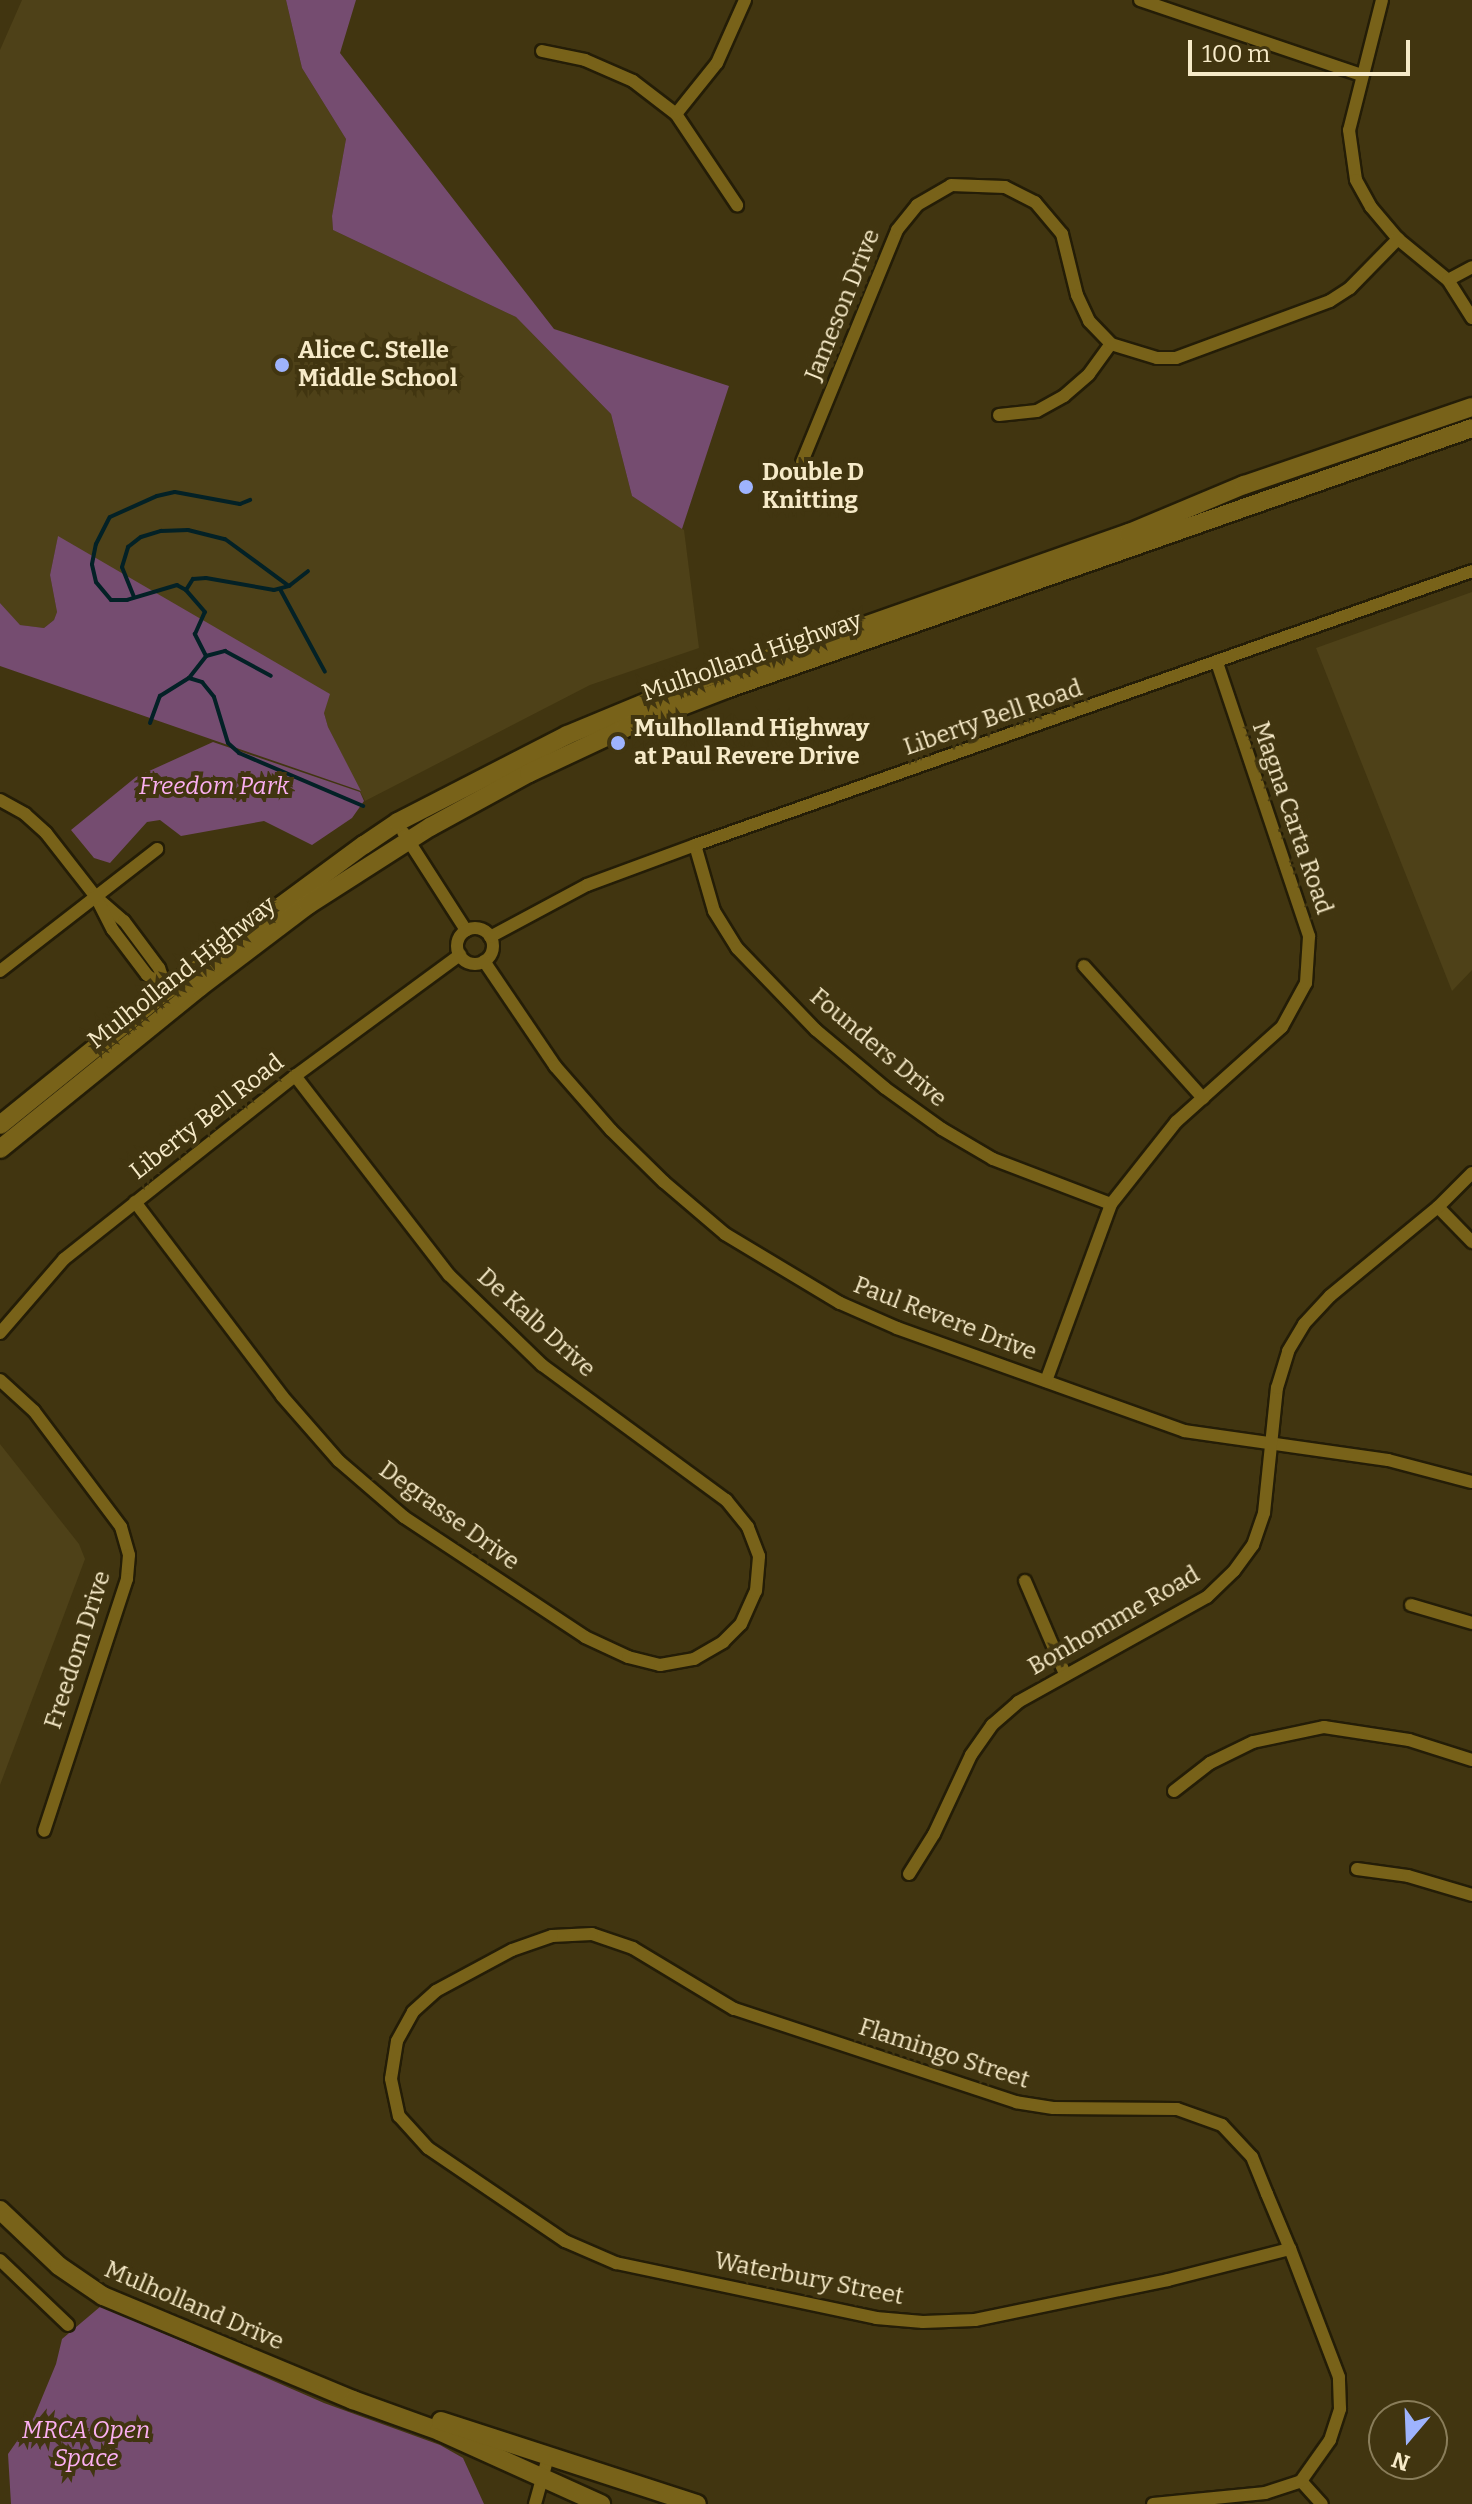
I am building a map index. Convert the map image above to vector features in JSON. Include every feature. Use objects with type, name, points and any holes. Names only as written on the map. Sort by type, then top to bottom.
[{"type":"main road","name":"Mulholland Highway","points":[[0,1125],[398,822],[614,713],[717,673],[836,636],[1129,533],[1244,485],[1472,407]]},
{"type":"main road","name":"Mulholland Highway","points":[[0,1149],[172,997],[406,837],[529,773],[654,717],[1169,536],[1278,493],[1472,428]]},
{"type":"main road","name":"Mulholland Drive","points":[[0,2210],[59,2266],[103,2296],[439,2431],[601,2504]]},
{"type":"main road","name":"Mulholland Drive","points":[[346,2394],[355,2393],[697,2504]]},
{"type":"street","points":[[676,114],[717,63],[745,0]]},
{"type":"street","points":[[1140,0],[1361,75]]},
{"type":"street","points":[[1382,0],[1349,130],[1350,155],[1362,194],[1398,239],[1448,280],[1472,318]]},
{"type":"street","points":[[542,51],[585,60],[633,81],[676,114],[737,205]]},
{"type":"street","name":"Jameson Drive","points":[[802,462],[897,230],[917,205],[951,185],[1005,187],[1035,202],[1062,234],[1077,295],[1089,321],[1111,344]]},
{"type":"street","points":[[999,415],[1037,411],[1064,396],[1089,374],[1111,344],[1157,358],[1176,358],[1330,301],[1350,288],[1398,239]]},
{"type":"street","points":[[1448,280],[1472,267]]},
{"type":"street","name":"Liberty Bell Road","points":[[490,937],[587,885],[1472,571]]},
{"type":"street","name":"Magna Carta Road","points":[[1046,1381],[1111,1204],[1176,1122],[1282,1027],[1306,983],[1309,936],[1217,663]]},
{"type":"street","points":[[0,800],[25,814],[46,833],[96,897],[124,921],[159,968],[172,997]]},
{"type":"street","points":[[406,837],[466,930]]},
{"type":"street","name":"Founders Drive","points":[[695,845],[714,911],[737,948],[816,1030],[885,1088],[967,1144],[1029,1175],[1111,1204]]},
{"type":"street","points":[[0,971],[157,849]]},
{"type":"street","points":[[466,930],[482,930],[490,937],[493,947],[484,961],[468,962],[460,955],[457,944],[466,930]]},
{"type":"street","name":"Liberty Bell Road","points":[[0,1333],[64,1259],[295,1076],[460,955]]},
{"type":"street","name":"Paul Revere Drive","points":[[484,961],[555,1066],[664,1182],[725,1234],[840,1303],[897,1328],[1184,1431],[1388,1460],[1472,1482]]},
{"type":"street","points":[[1084,966],[1203,1098]]},
{"type":"street","name":"De Kalb Drive","points":[[295,1076],[449,1275],[542,1365],[726,1500],[748,1527],[759,1556],[756,1591],[741,1624]]},
{"type":"street","name":"Bonhomme Road","points":[[909,1874],[934,1834],[971,1755],[992,1725],[1018,1702],[1065,1674],[1207,1597],[1234,1571],[1253,1545],[1264,1513],[1277,1388],[1288,1351],[1304,1324],[1330,1296],[1438,1207],[1472,1173]]},
{"type":"street","name":"Degrasse Drive","points":[[135,1202],[282,1396],[339,1461],[404,1517],[585,1637],[628,1657],[660,1665],[694,1659],[723,1642],[741,1624]]},
{"type":"street","points":[[1438,1207],[1472,1242]]},
{"type":"street","name":"Freedom Drive","points":[[0,1380],[34,1411],[121,1527],[129,1555],[127,1579],[44,1831]]},
{"type":"street","points":[[1025,1581],[1065,1674]]},
{"type":"street","points":[[1411,1605],[1472,1623]]},
{"type":"street","points":[[1174,1791],[1210,1763],[1253,1742],[1324,1727],[1409,1740],[1472,1760]]},
{"type":"street","points":[[1357,1869],[1408,1876],[1472,1895]]},
{"type":"street","name":"Flamingo Street","points":[[391,2079],[397,2041],[413,2012],[436,1991],[512,1950],[552,1936],[592,1934],[633,1948],[734,2009],[1016,2102],[1053,2108],[1177,2109],[1222,2125],[1252,2157],[1339,2377],[1340,2409],[1330,2440],[1301,2481]]},
{"type":"street","name":"Waterbury Street","points":[[391,2079],[399,2116],[428,2148],[565,2241],[616,2263],[876,2318],[923,2322],[975,2320],[1168,2280],[1290,2249]]},
{"type":"street","points":[[0,2260],[68,2325]]},
{"type":"street","points":[[535,2504],[548,2457]]},
{"type":"street","points":[[1153,2504],[1265,2493],[1301,2481],[1322,2504]]},
{"type":"shaded area","name":"Alice C. Stelle Middle School","points":[[22,0],[286,0],[302,68],[346,139],[332,216],[333,230],[516,317],[611,414],[632,496],[684,530],[699,648],[590,685],[365,801],[324,713],[58,537],[50,575],[57,612],[54,620],[44,628],[19,625],[0,603],[0,50]]},
{"type":"shaded area","points":[[1472,592],[1472,970],[1452,991],[1316,648]]},
{"type":"shaded area","points":[[0,1444],[79,1544],[85,1559],[0,1785]]},
{"type":"green space","points":[[286,0],[356,0],[340,53],[554,329],[729,386],[682,529],[632,496],[611,414],[516,317],[333,230],[332,216],[346,139],[302,68]]},
{"type":"green space","points":[[58,536],[330,694],[324,713],[328,727],[361,791],[0,666],[0,603],[20,625],[44,628],[54,620],[57,612],[50,575]]},
{"type":"green space","name":"Freedom Park","points":[[213,742],[360,792],[364,801],[352,818],[312,845],[264,821],[181,836],[160,820],[147,822],[110,863],[94,858],[71,830],[136,777]]},
{"type":"green space","name":"MRCA Open Space","points":[[101,2306],[324,2403],[440,2445],[463,2458],[484,2504],[11,2504],[8,2454],[34,2417],[56,2364],[62,2339]]},
{"type":"waterway","points":[[206,656],[195,634],[205,612],[186,590],[177,585],[127,600],[111,600],[96,582],[92,564],[96,544],[110,517],[157,496],[175,492],[240,504],[250,500]]},
{"type":"waterway","points":[[134,597],[122,567],[128,547],[141,537],[161,531],[188,530],[225,539],[289,586]]},
{"type":"waterway","points":[[186,590],[193,579],[206,578],[274,590],[289,586],[308,571]]},
{"type":"waterway","points":[[280,589],[325,672]]},
{"type":"waterway","points":[[150,723],[160,696],[189,678],[206,656],[225,651],[271,676]]},
{"type":"waterway","points":[[189,678],[202,682],[214,697],[228,743],[239,753],[363,806]]},
{"type":"place","name":"Alice C. Stelle Middle School","points":[[282,365]]},
{"type":"place","name":"Double D Knitting","points":[[746,487]]},
{"type":"place","name":"Mulholland Highway at Paul Revere Drive","points":[[618,743]]}]
